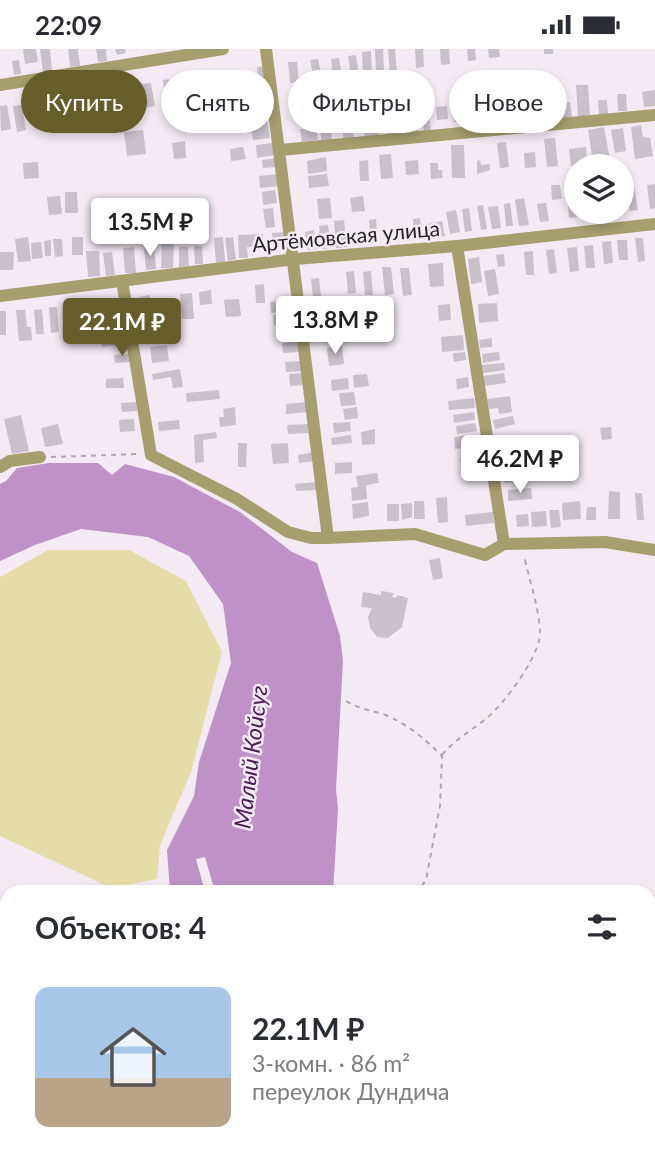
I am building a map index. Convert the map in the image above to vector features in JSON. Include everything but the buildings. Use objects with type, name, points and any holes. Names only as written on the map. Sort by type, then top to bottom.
[{"type":"street","points":[[0,85],[223,49]]},
{"type":"street","points":[[266,49],[295,259],[328,538]]},
{"type":"street","points":[[280,150],[655,115]]},
{"type":"street","name":"Артёмовская улица","points":[[0,296],[295,259],[457,246],[655,224]]},
{"type":"street","points":[[457,246],[504,544]]},
{"type":"street","points":[[122,281],[151,455],[237,499],[288,532],[311,538],[415,534],[485,555],[504,544],[606,542],[655,549]]},
{"type":"street","points":[[0,467],[10,461],[40,457]]},
{"type":"path","points":[[40,457],[131,453],[151,455]]},
{"type":"path","points":[[423,885],[426,880],[440,806],[442,755],[498,708],[523,675],[540,640],[540,625],[521,544]]},
{"type":"path","points":[[346,701],[358,709],[386,715],[416,731],[442,755]]},
{"type":"shaded area","points":[[48,550],[129,550],[186,581],[222,652],[191,772],[160,845],[157,879],[126,885],[105,885],[0,836],[0,577]]},
{"type":"water","name":"Малый Койсуг","points":[[49,463],[98,463],[112,475],[125,464],[174,477],[240,512],[292,552],[317,563],[340,636],[343,661],[333,885],[213,885],[205,857],[196,859],[203,885],[170,885],[167,850],[194,796],[199,762],[231,663],[223,604],[189,556],[148,537],[81,529],[0,561],[0,484],[17,468]]}]
